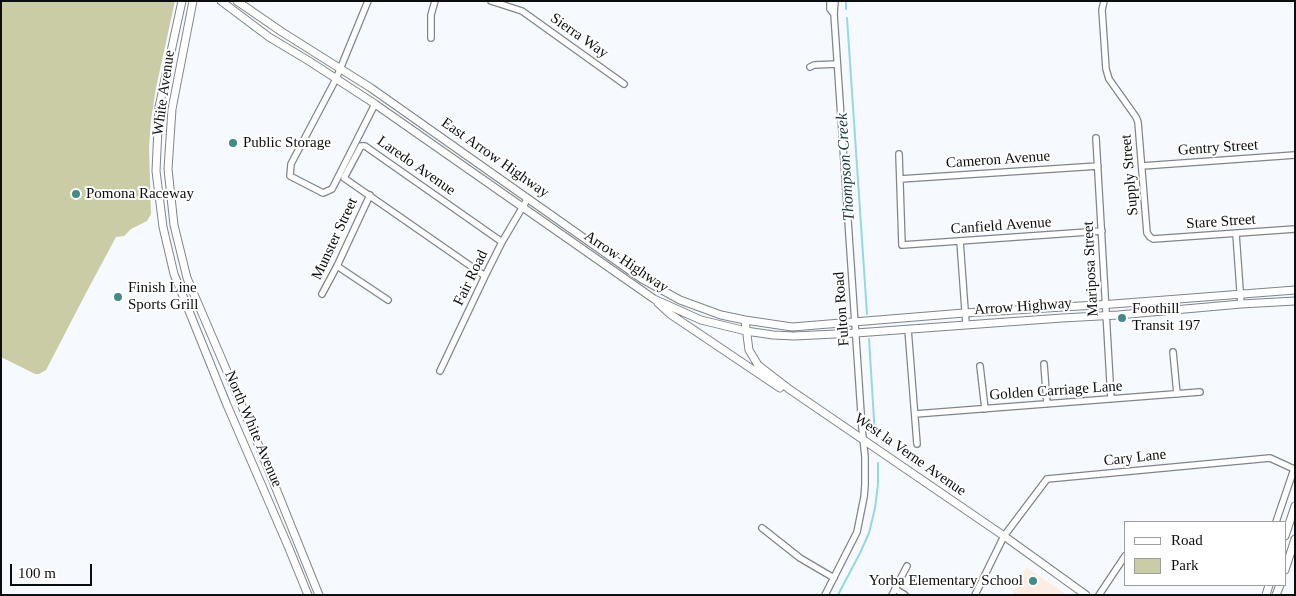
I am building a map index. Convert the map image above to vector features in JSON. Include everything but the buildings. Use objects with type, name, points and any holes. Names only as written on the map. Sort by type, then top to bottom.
[{"type":"main road","name":"White Avenue","points":[[174,274],[162,227],[156,171],[158,107],[182,1]]},
{"type":"main road","name":"White Avenue","points":[[187,278],[174,225],[168,169],[172,109],[194,1]]},
{"type":"main road","name":"Arrow Highway","points":[[221,1],[268,37],[375,104],[654,299],[701,320],[746,331],[794,336],[1106,314],[1118,315],[1295,301]]},
{"type":"main road","name":"East Arrow Highway","points":[[237,1],[282,32],[372,88],[630,270],[660,289],[697,307],[745,320]]},
{"type":"main road","name":"North White Avenue","points":[[174,274],[308,595]]},
{"type":"main road","name":"North White Avenue","points":[[187,278],[256,438],[320,595]]},
{"type":"main road","name":"Arrow Highway","points":[[745,320],[792,327],[1295,290]]},
{"type":"main road","points":[[654,299],[670,314],[782,389],[789,389]]},
{"type":"main road","name":"West la Verne Avenue","points":[[745,320],[749,350],[758,365],[789,389],[1004,536],[1086,595]]},
{"type":"main road","points":[[1286,533],[1295,506]]},
{"type":"main road","points":[[1286,562],[1295,539]]},
{"type":"street","points":[[368,1],[336,79],[291,164],[290,176],[323,193],[332,190],[375,104]]},
{"type":"street","points":[[431,38],[430,15],[435,1]]},
{"type":"street","name":"Sierra Way","points":[[491,1],[522,11],[624,84]]},
{"type":"street","name":"Fulton Road","points":[[830,1],[830,9],[834,14]]},
{"type":"street","name":"Fulton Road","points":[[825,595],[857,532],[865,485],[865,457],[837,64],[835,1]]},
{"type":"street","name":"Supply Street","points":[[1104,1],[1102,10],[1106,69],[1109,79],[1136,117],[1139,129],[1147,232],[1150,237]]},
{"type":"street","points":[[810,67],[814,65],[837,64]]},
{"type":"street","name":"Mariposa Street","points":[[1096,138],[1111,399]]},
{"type":"street","name":"Laredo Avenue","points":[[485,276],[344,178],[361,146],[365,146],[502,242]]},
{"type":"street","points":[[898,154],[900,179]]},
{"type":"street","name":"Gentry Street","points":[[1142,166],[1295,155]]},
{"type":"street","name":"Cameron Avenue","points":[[900,179],[1098,166]]},
{"type":"street","name":"Canfield Avenue","points":[[900,179],[902,245],[1102,231]]},
{"type":"street","name":"Munster Street","points":[[322,294],[370,195]]},
{"type":"street","name":"Fair Road","points":[[440,371],[502,242],[528,198]]},
{"type":"street","name":"Stare Street","points":[[1150,237],[1153,239],[1295,229]]},
{"type":"street","points":[[1236,234],[1241,304]]},
{"type":"street","points":[[960,241],[966,324]]},
{"type":"street","points":[[337,266],[388,300]]},
{"type":"street","points":[[654,299],[660,289]]},
{"type":"street","points":[[908,329],[917,444]]},
{"type":"street","points":[[1173,352],[1177,394]]},
{"type":"street","points":[[1044,364],[1047,404]]},
{"type":"street","points":[[980,366],[984,409]]},
{"type":"street","name":"Golden Carriage Lane","points":[[915,414],[1200,392]]},
{"type":"street","name":"Cary Lane","points":[[975,595],[1004,536],[1047,479],[1270,458],[1294,469]]},
{"type":"street","points":[[1276,521],[1294,469]]},
{"type":"street","points":[[762,528],[800,558],[834,578]]},
{"type":"street","points":[[1099,595],[1124,558]]},
{"type":"street","points":[[904,595],[893,592],[907,566]]},
{"type":"shaded area","name":"Yorba Elementary School","points":[[1026,567],[1067,595],[1012,595]]},
{"type":"green space","name":"Pomona Raceway","points":[[1,1],[175,1],[151,120],[149,147],[151,214],[147,221],[131,229],[124,236],[116,237],[46,370],[39,374],[35,374],[1,357]]},
{"type":"waterway","name":"Thompson Creek","points":[[846,1],[846,9]]},
{"type":"waterway","name":"Thompson Creek","points":[[847,18],[867,314]]},
{"type":"waterway","name":"Thompson Creek","points":[[869,339],[875,436]]},
{"type":"waterway","name":"Thompson Creek","points":[[838,595],[869,533],[875,508],[878,463]]},
{"type":"place","name":"Public Storage","points":[[233,143]]},
{"type":"place","name":"Pomona Raceway","points":[[76,194]]},
{"type":"place","name":"Finish Line Sports Grill","points":[[118,297]]},
{"type":"place","name":"Foothill Transit 197","points":[[1122,318]]},
{"type":"place","name":"Yorba Elementary School","points":[[1033,581]]}]
